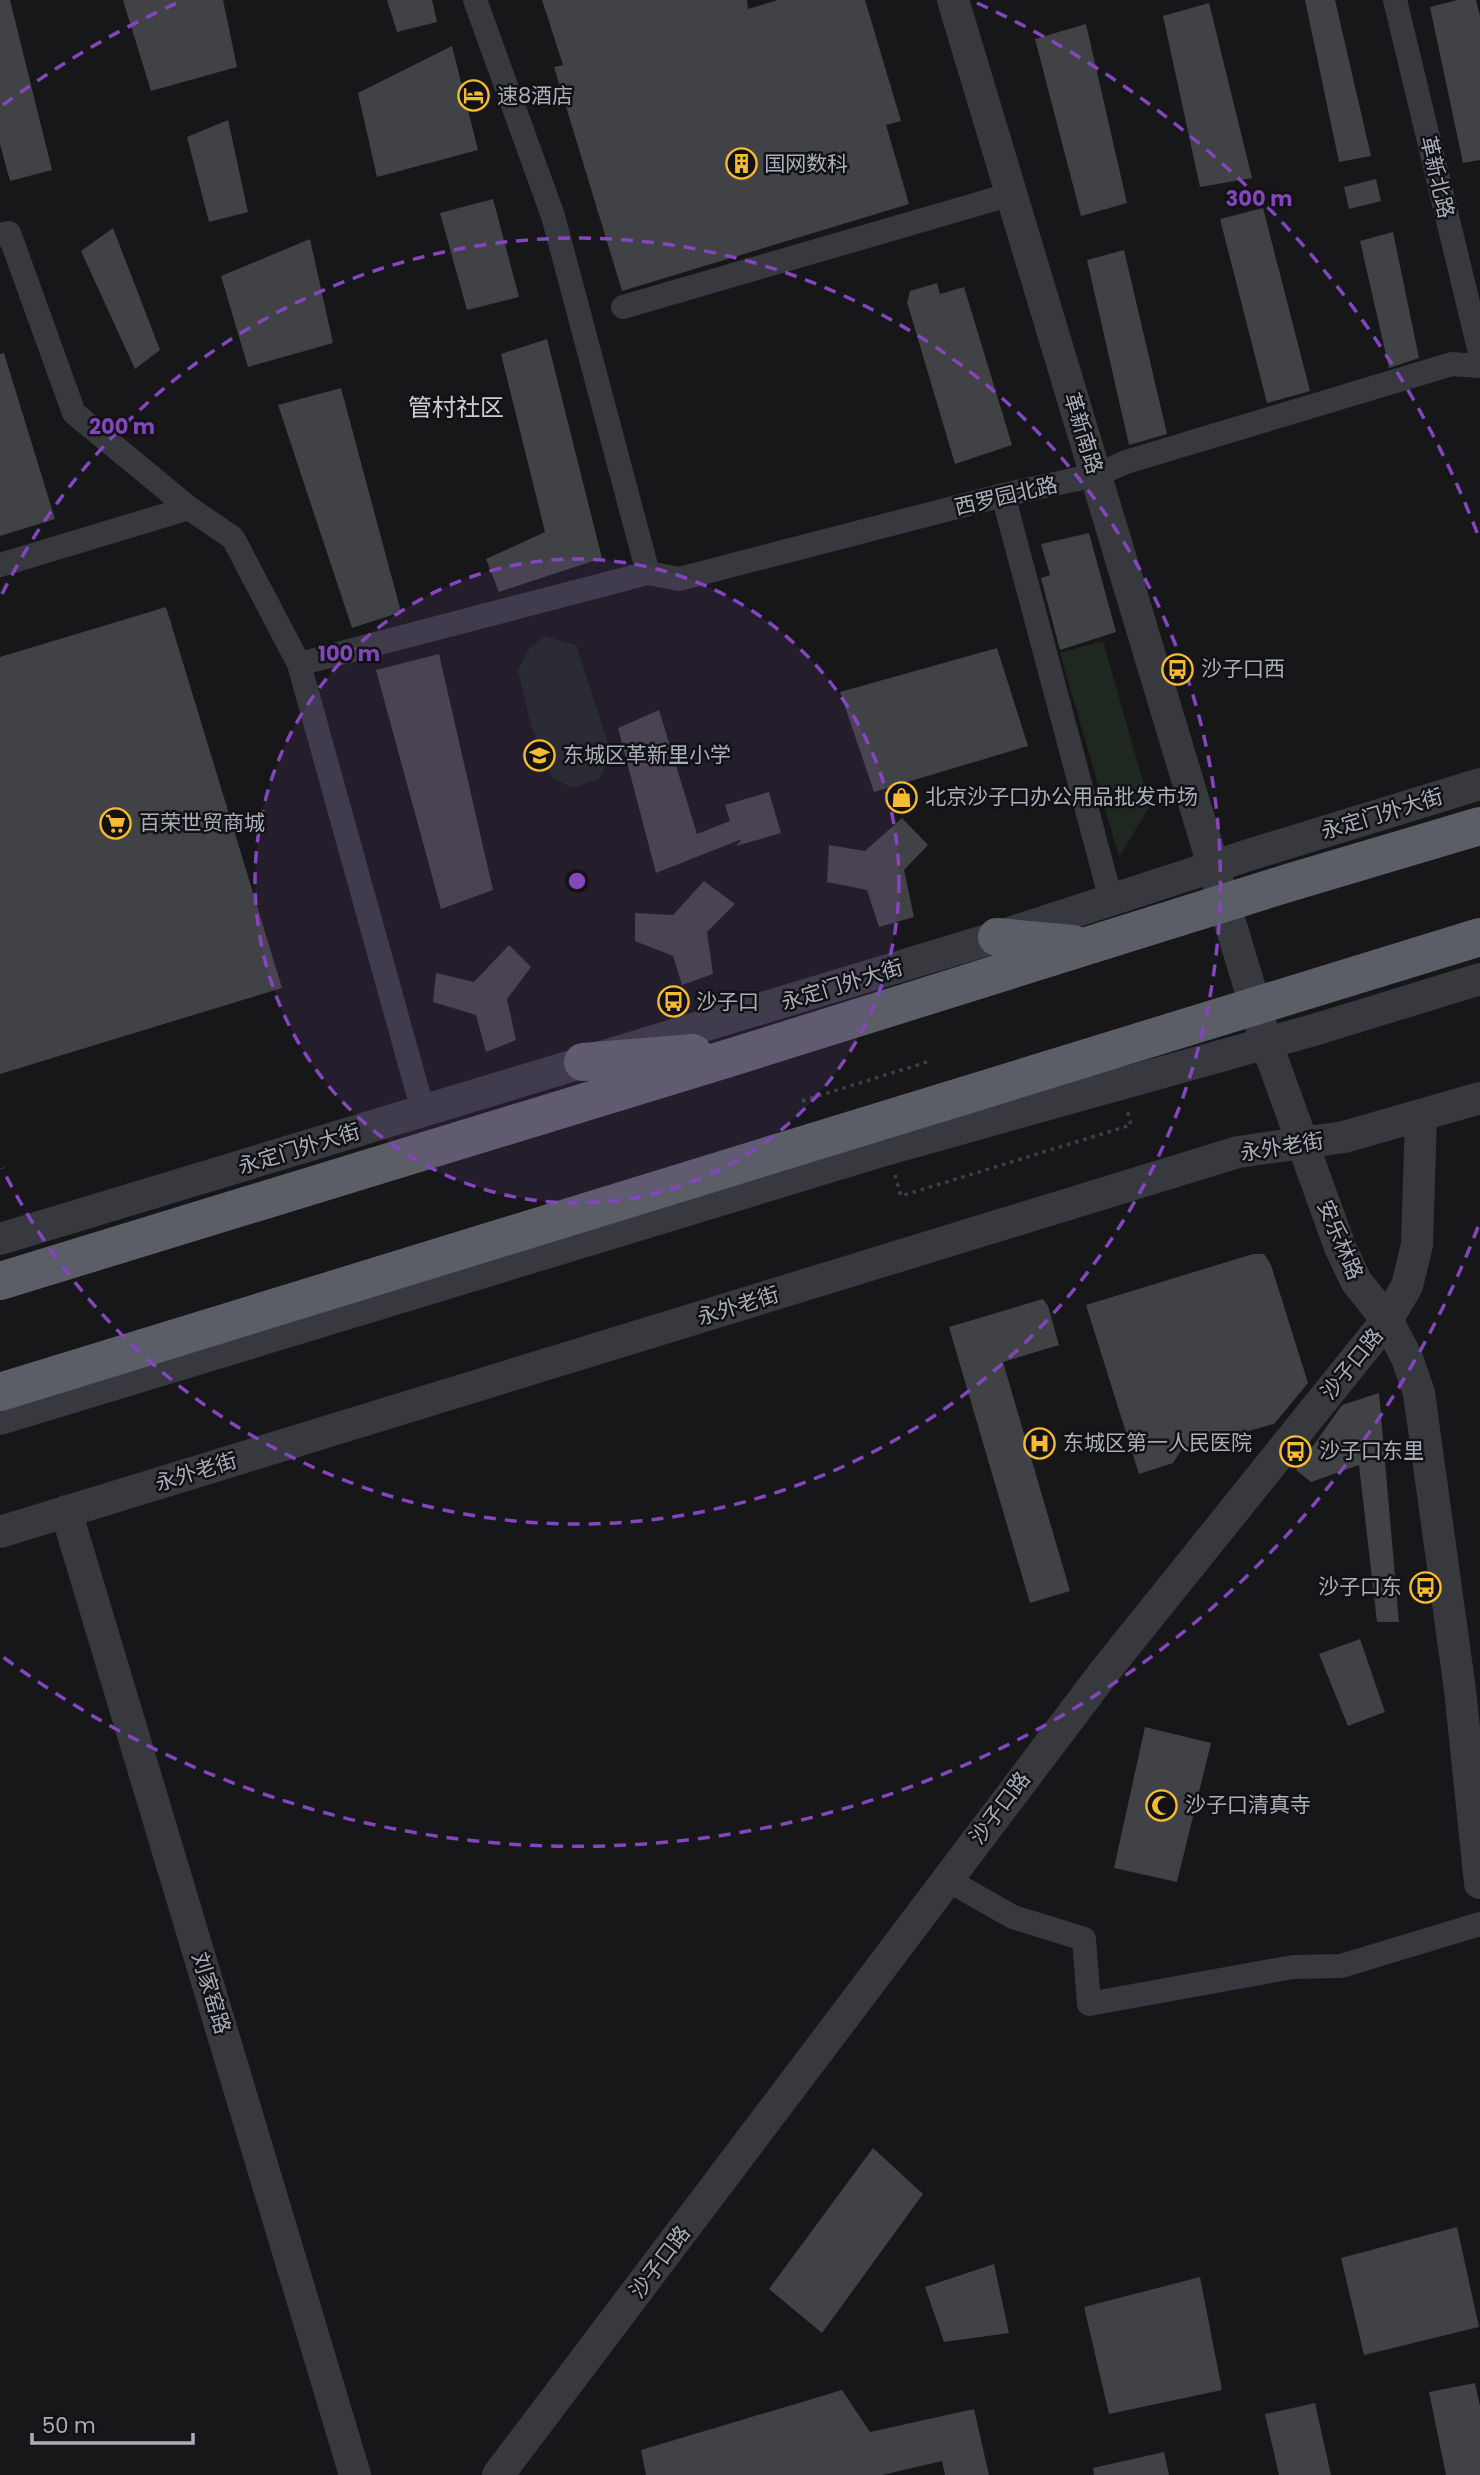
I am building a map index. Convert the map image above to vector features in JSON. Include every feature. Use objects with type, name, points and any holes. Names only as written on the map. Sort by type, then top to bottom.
[{"type":"highway","name":"永定门外大街","points":[[0,1280],[769,1046],[1224,902],[1480,826]]},
{"type":"highway","points":[[998,937],[1089,946]]},
{"type":"highway","points":[[0,1392],[1480,937]]},
{"type":"highway","points":[[583,1062],[769,1046]]},
{"type":"street","points":[[475,0],[553,216],[648,573]]},
{"type":"street","name":"革新南路","points":[[953,0],[1224,902]]},
{"type":"street","name":"革新北路","points":[[1395,0],[1480,353]]},
{"type":"street","points":[[623,307],[1012,194]]},
{"type":"street","points":[[0,235],[9,233],[74,413],[189,508],[233,538],[299,664],[423,1111]]},
{"type":"street","name":"西罗园北路","points":[[299,664],[648,573],[679,579],[1003,495],[1096,475],[1126,462],[1452,364],[1480,366]]},
{"type":"street","points":[[1003,495],[1111,900]]},
{"type":"street","points":[[0,565],[189,508]]},
{"type":"street","name":"永定门外大街","points":[[0,1240],[998,937],[1214,866],[1480,785]]},
{"type":"street","name":"安乐林路","points":[[1224,902],[1266,1042],[1301,1143],[1356,1282],[1387,1320],[1407,1358],[1419,1392],[1474,1767],[1480,1884]]},
{"type":"street","points":[[0,1419],[888,1149],[1480,979]]},
{"type":"street","name":"永外老街","points":[[0,1532],[1238,1153],[1344,1138],[1480,1098]]},
{"type":"street","name":"沙子口路","points":[[498,2475],[1105,1671],[1387,1320],[1407,1286],[1417,1245],[1421,1115]]},
{"type":"street","name":"刘家窑路","points":[[66,1511],[355,2475]]},
{"type":"street","points":[[946,1879],[1013,1917],[1084,1939],[1089,2004],[1293,1967],[1341,1966],[1480,1924]]},
{"type":"path","points":[[802,1101],[927,1062]]},
{"type":"path","points":[[901,1196],[1131,1125]]},
{"type":"shaded area","points":[[544,636],[576,645],[612,755],[599,779],[572,788],[552,777],[531,725],[518,671],[527,651]]},
{"type":"shaded area","points":[[1103,641],[1150,806],[1119,857],[1060,653]]},
{"type":"building","points":[[0,0],[10,0],[52,170],[10,181],[0,144]]},
{"type":"building","points":[[123,0],[223,0],[237,67],[151,91]]},
{"type":"building","points":[[387,0],[432,0],[437,22],[397,32]]},
{"type":"building","name":"国网数科","points":[[542,0],[747,0],[748,9],[778,0],[865,0],[901,121],[886,125],[909,204],[622,291],[554,67],[563,65]]},
{"type":"building","points":[[1305,0],[1335,0],[1371,156],[1339,162]]},
{"type":"building","points":[[1458,0],[1476,0],[1480,16],[1480,160],[1463,163],[1430,7]]},
{"type":"building","points":[[1209,3],[1252,178],[1200,187],[1163,16]]},
{"type":"building","points":[[1086,24],[1127,203],[1081,216],[1035,39]]},
{"type":"building","points":[[452,46],[478,150],[377,177],[358,93]]},
{"type":"building","points":[[228,120],[248,212],[209,222],[187,137]]},
{"type":"building","points":[[1376,179],[1381,201],[1349,209],[1344,187]]},
{"type":"building","points":[[493,199],[519,297],[467,310],[440,213]]},
{"type":"building","points":[[1263,208],[1310,391],[1267,403],[1220,219]]},
{"type":"building","points":[[113,228],[160,350],[135,369],[81,251]]},
{"type":"building","points":[[1393,232],[1419,358],[1389,368],[1360,241]]},
{"type":"building","points":[[310,239],[333,343],[248,367],[221,276]]},
{"type":"building","points":[[1124,250],[1167,434],[1129,445],[1087,260]]},
{"type":"building","points":[[937,283],[940,294],[964,287],[1012,445],[955,464],[907,302],[910,291]]},
{"type":"building","points":[[547,339],[602,558],[499,592],[486,559],[545,532],[501,354]]},
{"type":"building","points":[[4,353],[55,519],[0,536],[0,354]]},
{"type":"building","points":[[341,388],[401,612],[352,628],[278,405]]},
{"type":"building","points":[[1089,533],[1116,632],[1060,650],[1041,578],[1050,575],[1041,544]]},
{"type":"building","name":"百荣世贸商城","points":[[166,607],[282,988],[0,1074],[0,657]]},
{"type":"building","points":[[997,648],[1028,746],[874,792],[840,692]]},
{"type":"building","points":[[439,654],[493,890],[441,909],[376,670]]},
{"type":"building","points":[[659,710],[697,834],[730,821],[725,805],[769,792],[781,833],[736,846],[742,839],[656,873],[618,728]]},
{"type":"building","points":[[902,818],[928,845],[904,870],[914,917],[879,927],[867,890],[827,882],[829,845],[865,851]]},
{"type":"building","points":[[704,881],[735,904],[707,932],[713,974],[682,985],[673,956],[635,941],[635,913],[673,915]]},
{"type":"building","points":[[509,945],[531,967],[507,999],[516,1040],[486,1052],[476,1015],[433,1002],[436,973],[474,982]]},
{"type":"building","points":[[1253,1254],[1264,1254],[1271,1265],[1308,1383],[1274,1424],[1182,1449],[1173,1463],[1139,1474],[1086,1305]]},
{"type":"building","points":[[1043,1299],[1048,1306],[1059,1345],[1003,1362],[1070,1591],[1030,1603],[949,1327]]},
{"type":"building","points":[[1379,1393],[1399,1622],[1377,1622],[1359,1465],[1311,1482],[1296,1470],[1342,1405]]},
{"type":"building","points":[[1360,1639],[1385,1712],[1348,1726],[1319,1654]]},
{"type":"building","name":"沙子口清真寺","points":[[1145,1727],[1211,1743],[1177,1882],[1114,1868]]},
{"type":"building","points":[[873,2148],[923,2194],[822,2333],[769,2289]]},
{"type":"building","points":[[1457,2227],[1479,2327],[1364,2355],[1341,2258]]},
{"type":"building","points":[[994,2264],[1009,2333],[944,2342],[925,2287]]},
{"type":"building","points":[[1200,2277],[1222,2390],[1109,2414],[1084,2307]]},
{"type":"building","points":[[1475,2383],[1480,2406],[1480,2475],[1446,2475],[1429,2392]]},
{"type":"building","points":[[842,2390],[870,2432],[974,2409],[989,2475],[945,2475],[942,2461],[882,2475],[646,2475],[641,2450]]},
{"type":"building","points":[[1315,2403],[1331,2475],[1279,2475],[1265,2414]]},
{"type":"building","points":[[1164,2452],[1169,2475],[1094,2475],[1093,2468]]},
{"type":"place","name":"速8酒店","points":[[474,96]]},
{"type":"place","name":"国网数科","points":[[741,164]]},
{"type":"place","name":"沙子口西","points":[[1178,669]]},
{"type":"place","name":"东城区革新里小学","points":[[540,755]]},
{"type":"place","name":"北京沙子口办公用品批发市场","points":[[902,797]]},
{"type":"place","name":"百荣世贸商城","points":[[116,823]]},
{"type":"place","name":"沙子口","points":[[673,1002]]},
{"type":"place","name":"东城区第一人民医院","points":[[1040,1443]]},
{"type":"place","name":"沙子口东里","points":[[1296,1451]]},
{"type":"place","name":"沙子口东","points":[[1425,1587]]},
{"type":"place","name":"沙子口清真寺","points":[[1162,1805]]},
{"type":"district","name":"管村社区","points":[[456,408]]}]
